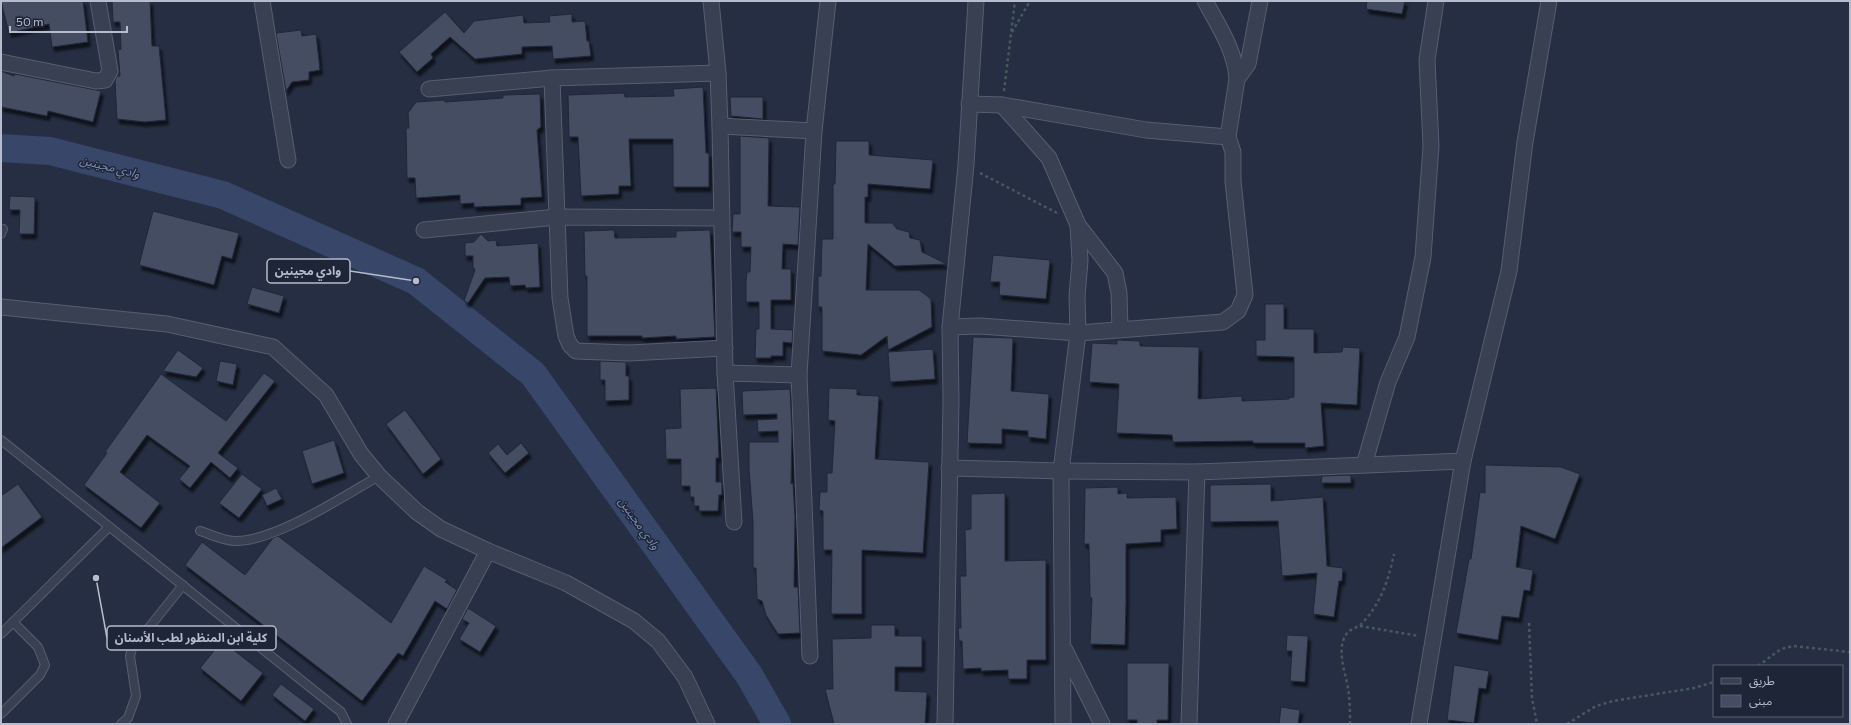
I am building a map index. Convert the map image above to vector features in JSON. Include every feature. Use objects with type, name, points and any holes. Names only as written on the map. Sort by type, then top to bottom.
[{"type":"street","points":[[1,62],[96,81],[105,80],[110,71],[98,1]]},
{"type":"street","points":[[262,1],[288,160]]},
{"type":"street","points":[[711,1],[718,73],[725,373],[734,522]]},
{"type":"street","points":[[810,656],[799,375],[814,131],[828,1]]},
{"type":"street","points":[[945,724],[950,327],[966,165],[976,1]]},
{"type":"street","points":[[950,327],[980,326],[1078,333],[1223,322],[1238,311],[1245,295],[1233,181],[1233,152],[1228,136],[1238,79],[1236,62],[1228,42],[1206,1]]},
{"type":"street","points":[[1238,79],[1248,64],[1260,1]]},
{"type":"street","points":[[1364,465],[1388,382],[1407,337],[1422,257],[1431,146],[1427,60],[1436,1]]},
{"type":"street","points":[[1419,724],[1463,461],[1509,271],[1525,142],[1549,1]]},
{"type":"street","points":[[429,89],[552,78],[718,73]]},
{"type":"street","points":[[552,78],[560,298],[566,336],[570,345],[576,351],[629,353],[725,348]]},
{"type":"street","points":[[969,104],[1002,105],[1146,130],[1228,136]]},
{"type":"street","points":[[1002,105],[1049,158],[1078,225],[1115,273],[1119,293],[1120,330]]},
{"type":"street","points":[[720,126],[814,131]]},
{"type":"street","points":[[424,230],[557,218],[721,218]]},
{"type":"street","points":[[1063,724],[1061,471],[1078,333],[1077,296],[1080,261],[1078,225]]},
{"type":"street","points":[[1,307],[167,324],[273,347],[326,395],[361,454],[379,476],[417,512],[441,529],[488,551],[566,583],[634,621],[658,641],[685,677],[707,724]]},
{"type":"street","points":[[725,373],[799,375]]},
{"type":"street","points":[[949,468],[1197,472],[1463,461]]},
{"type":"street","points":[[1189,724],[1197,472]]},
{"type":"street","points":[[396,724],[488,551]]},
{"type":"street","points":[[1063,646],[1102,724]]},
{"type":"lane","points":[[1,440],[340,712],[347,724]]},
{"type":"lane","points":[[200,531],[234,541],[258,538],[324,508],[379,476]]},
{"type":"lane","points":[[1,634],[109,526]]},
{"type":"lane","points":[[121,724],[128,718],[136,696],[130,656],[133,645],[148,630],[183,585]]},
{"type":"lane","points":[[1,714],[40,675],[45,666],[38,647],[13,622]]},
{"type":"path","points":[[1002,105],[1015,1]]},
{"type":"path","points":[[1011,34],[1030,1]]},
{"type":"path","points":[[966,165],[1057,214]]},
{"type":"path","points":[[1360,626],[1369,615],[1388,580],[1394,554]]},
{"type":"path","points":[[1529,623],[1532,698],[1537,724]]},
{"type":"path","points":[[1350,724],[1349,695],[1344,670],[1343,643],[1346,633],[1352,628],[1360,626],[1433,638]]},
{"type":"path","points":[[1759,665],[1781,649],[1794,646],[1850,652]]},
{"type":"path","points":[[1567,724],[1596,706],[1613,701],[1694,688],[1713,682]]},
{"type":"building","points":[[1,1],[83,1],[88,42],[52,47],[49,24],[9,33]]},
{"type":"building","points":[[112,1],[150,1],[152,46],[159,46],[166,120],[145,122],[117,119],[115,81],[117,76],[120,76],[118,50],[121,49],[120,22],[113,22]]},
{"type":"building","points":[[1367,1],[1405,1],[1402,14],[1366,9]]},
{"type":"building","points":[[445,12],[464,33],[474,21],[523,15],[524,23],[550,22],[549,16],[572,14],[572,22],[585,21],[587,41],[589,41],[591,56],[553,59],[552,46],[522,47],[522,54],[475,59],[450,37],[431,54],[433,58],[417,72],[399,52]]},
{"type":"building","points":[[301,30],[302,36],[316,34],[320,70],[309,72],[309,80],[292,82],[286,91],[276,33]]},
{"type":"building","points":[[1,71],[14,76],[15,74],[101,91],[93,122],[48,111],[47,116],[1,107]]},
{"type":"building","points":[[703,87],[706,153],[709,153],[709,187],[673,187],[673,139],[629,139],[631,186],[619,186],[619,194],[581,196],[578,137],[569,137],[568,95],[624,93],[625,97],[674,96],[673,89]]},
{"type":"building","points":[[540,94],[541,127],[537,130],[542,197],[521,198],[521,205],[474,207],[474,203],[460,204],[460,195],[416,198],[415,178],[407,178],[406,128],[409,128],[408,113],[416,102],[445,100],[445,102],[503,98],[503,95]]},
{"type":"building","points":[[730,97],[763,97],[763,119],[731,116]]},
{"type":"building","points":[[740,136],[769,138],[768,206],[800,207],[798,245],[783,244],[782,269],[791,269],[791,300],[771,300],[771,329],[793,330],[792,343],[783,342],[783,356],[755,358],[756,329],[759,329],[759,302],[746,302],[746,282],[747,272],[750,272],[751,247],[741,247],[741,232],[732,232],[733,214],[740,214]]},
{"type":"building","points":[[836,141],[869,141],[869,155],[933,160],[930,189],[868,184],[868,197],[865,197],[865,223],[892,223],[897,229],[909,232],[910,238],[920,240],[922,252],[947,264],[895,266],[868,244],[866,290],[919,290],[931,299],[932,327],[888,350],[887,336],[861,355],[822,351],[822,307],[818,307],[818,276],[821,276],[822,239],[833,239],[833,184],[835,184]]},
{"type":"building","points":[[10,196],[35,197],[34,234],[19,234],[20,210],[9,210]]},
{"type":"building","points":[[153,211],[239,233],[232,259],[222,256],[214,285],[139,265]]},
{"type":"building","points":[[614,230],[615,238],[676,237],[676,231],[710,230],[715,337],[676,339],[676,336],[642,338],[642,336],[587,336],[587,276],[585,276],[584,231]]},
{"type":"building","points":[[481,234],[488,241],[496,240],[497,246],[538,243],[540,287],[526,288],[525,285],[510,286],[509,277],[485,278],[468,303],[464,301],[475,270],[473,267],[473,256],[465,256],[465,243],[474,242]]},
{"type":"building","points":[[993,255],[1050,260],[1046,299],[999,295],[1000,282],[990,282]]},
{"type":"building","points":[[252,287],[284,296],[279,313],[247,304]]},
{"type":"building","points":[[1265,304],[1284,304],[1284,329],[1314,329],[1314,353],[1342,352],[1343,347],[1360,348],[1357,405],[1321,403],[1324,446],[1305,448],[1305,443],[1253,443],[1253,441],[1173,442],[1172,435],[1116,433],[1119,384],[1089,382],[1092,343],[1117,344],[1117,340],[1140,341],[1140,346],[1199,347],[1198,399],[1242,396],[1242,401],[1289,399],[1294,397],[1294,357],[1256,356],[1256,340],[1265,340]]},
{"type":"building","points":[[973,337],[1013,338],[1011,391],[1049,394],[1046,439],[1028,437],[1028,431],[1002,429],[1002,444],[967,443]]},
{"type":"building","points":[[933,349],[935,379],[890,382],[888,352]]},
{"type":"building","points":[[178,350],[203,368],[196,377],[163,371]]},
{"type":"building","points":[[220,361],[237,364],[233,385],[216,381]]},
{"type":"building","points":[[600,361],[626,362],[626,376],[629,376],[629,400],[605,401],[605,380],[600,380]]},
{"type":"building","points":[[264,373],[275,381],[218,453],[238,468],[230,478],[211,462],[190,488],[179,479],[190,466],[147,435],[120,472],[160,503],[141,528],[84,485],[107,453],[105,452],[161,374],[226,421]]},
{"type":"building","points":[[716,388],[719,458],[716,458],[716,482],[722,482],[722,495],[719,495],[718,511],[699,511],[699,506],[694,506],[694,497],[690,497],[690,486],[681,486],[681,459],[666,459],[665,429],[681,428],[680,389]]},
{"type":"building","points":[[829,388],[857,389],[857,395],[879,396],[875,459],[929,462],[923,553],[862,550],[862,614],[831,614],[832,550],[823,550],[823,511],[819,510],[820,492],[827,492],[827,473],[832,473],[835,421],[828,420]]},
{"type":"building","points":[[790,389],[792,430],[791,484],[793,483],[795,517],[794,587],[798,587],[800,633],[778,634],[766,615],[762,601],[757,599],[756,568],[753,568],[753,522],[749,469],[749,442],[778,442],[778,431],[758,432],[757,420],[777,419],[777,414],[743,415],[742,391]]},
{"type":"building","points":[[405,410],[441,459],[423,474],[386,424]]},
{"type":"building","points":[[334,440],[344,473],[312,484],[302,451]]},
{"type":"building","points":[[521,443],[529,453],[505,473],[488,453],[498,444],[507,455]]},
{"type":"building","points":[[1485,465],[1561,467],[1580,474],[1555,539],[1521,526],[1516,567],[1533,570],[1530,591],[1524,590],[1519,618],[1502,616],[1498,640],[1456,633],[1469,559],[1471,559],[1480,492],[1485,493]]},
{"type":"building","points":[[242,474],[262,489],[239,518],[219,503]]},
{"type":"building","points":[[1351,475],[1351,483],[1321,483],[1322,476]]},
{"type":"building","points":[[18,484],[42,517],[1,548],[1,496]]},
{"type":"building","points":[[1271,484],[1271,501],[1323,497],[1327,566],[1343,568],[1342,581],[1339,581],[1334,617],[1313,614],[1317,573],[1282,576],[1278,521],[1210,522],[1210,485]]},
{"type":"building","points":[[1118,487],[1118,494],[1127,493],[1127,498],[1176,497],[1177,529],[1161,530],[1161,542],[1126,544],[1125,645],[1090,644],[1092,598],[1090,598],[1089,544],[1084,544],[1085,488]]},
{"type":"building","points":[[276,488],[282,499],[267,506],[262,495]]},
{"type":"building","points":[[1005,493],[1005,561],[1046,560],[1046,660],[1027,660],[1027,679],[1008,679],[1008,670],[981,671],[981,668],[963,669],[962,641],[959,641],[958,628],[961,628],[960,576],[966,576],[965,530],[971,529],[971,494]]},
{"type":"building","points":[[278,536],[391,623],[424,566],[447,580],[445,582],[457,590],[447,609],[435,601],[403,656],[398,653],[362,701],[185,565],[202,542],[245,575],[273,538]]},
{"type":"building","points":[[468,608],[496,626],[480,652],[459,639],[469,623],[462,619]]},
{"type":"building","points":[[871,625],[895,625],[895,636],[922,636],[922,667],[895,667],[895,691],[927,692],[925,724],[834,724],[825,689],[833,689],[832,639],[871,638]]},
{"type":"building","points":[[1287,635],[1308,636],[1305,682],[1290,681],[1292,651],[1286,651]]},
{"type":"building","points":[[222,641],[263,673],[241,701],[200,668]]},
{"type":"building","points":[[1127,663],[1169,663],[1168,720],[1157,720],[1157,724],[1137,724],[1137,720],[1127,720]]},
{"type":"building","points":[[1454,665],[1489,671],[1486,689],[1479,688],[1474,723],[1447,720]]},
{"type":"building","points":[[281,684],[314,709],[305,721],[272,695]]},
{"type":"building","points":[[1281,707],[1300,710],[1298,724],[1279,724]]},
{"type":"waterway","name":"وادي مجينين","points":[[1,148],[50,151],[223,195],[416,281],[533,374],[749,675],[777,724]]},
{"type":"place","name":"وادي مجينين","points":[[416,281]]},
{"type":"place","name":"كلية ابن المنظور لطب الأسنان","points":[[96,578]]}]
